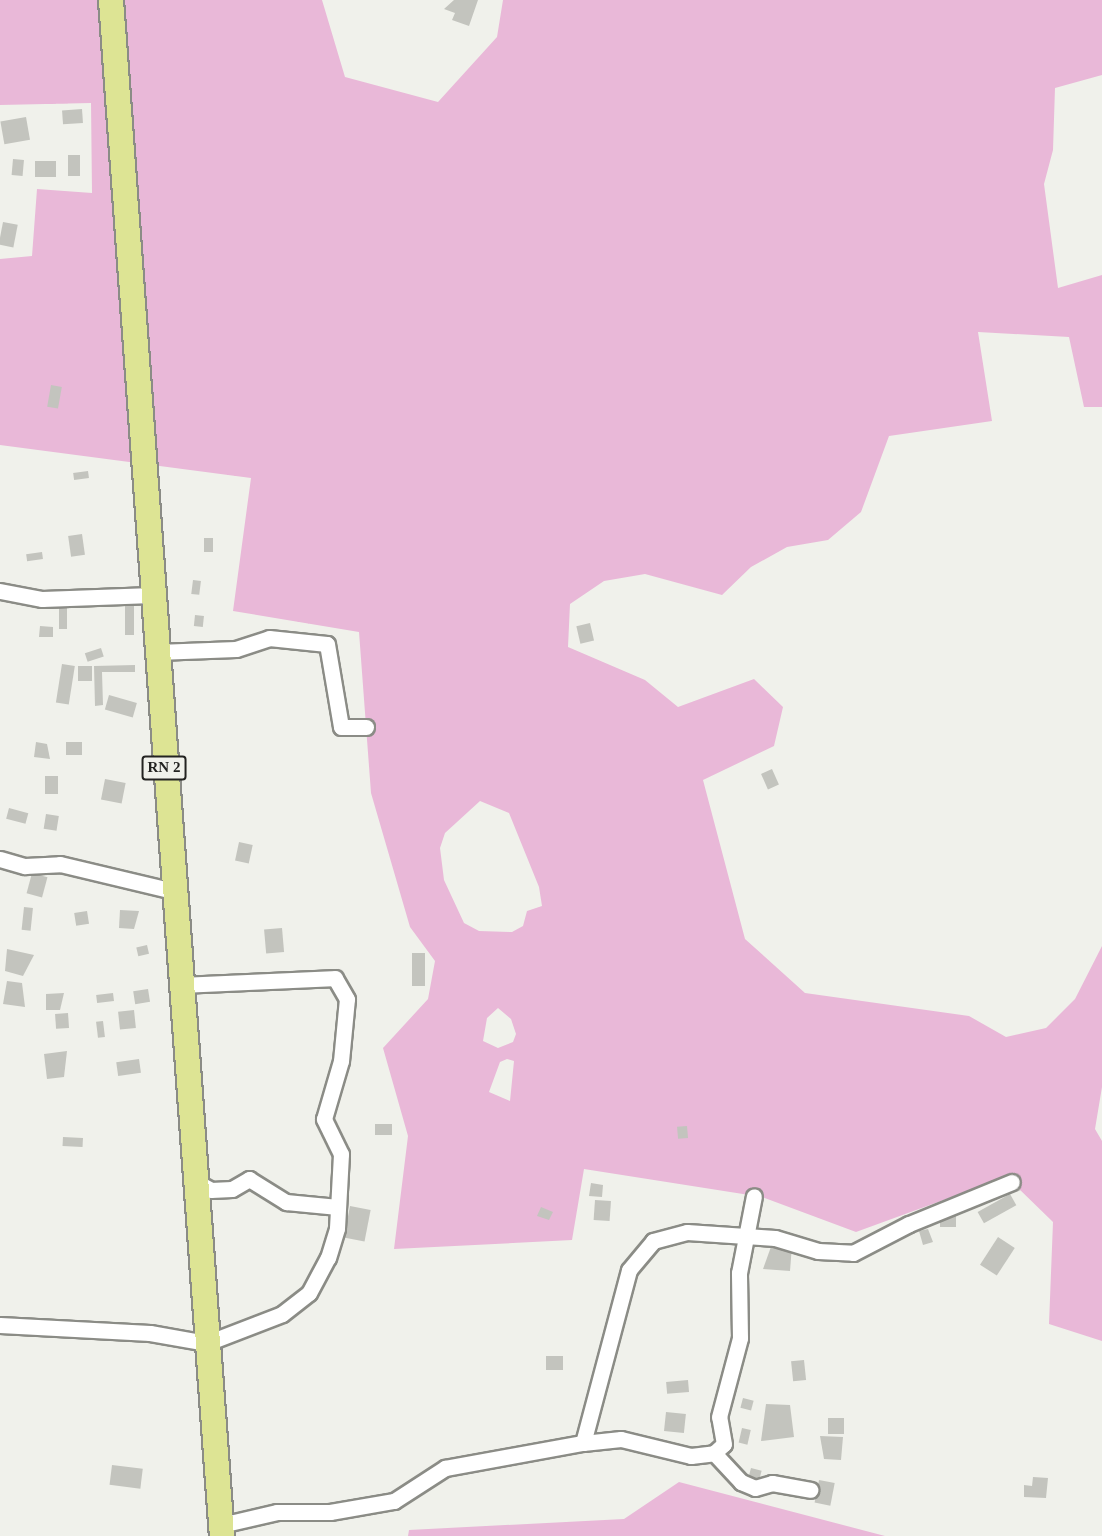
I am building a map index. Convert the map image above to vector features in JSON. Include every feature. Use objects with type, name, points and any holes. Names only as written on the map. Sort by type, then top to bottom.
[{"type":"main road","name":"RN 2","points":[[111,0],[172,891],[182,985],[222,1530]]},
{"type":"street","points":[[0,591],[42,599],[152,595]]},
{"type":"street","points":[[157,652],[236,649],[269,638],[327,644],[340,727],[366,727]]},
{"type":"street","points":[[0,860],[25,866],[60,864],[172,891]]},
{"type":"street","points":[[0,1325],[150,1333],[207,1343],[282,1314],[309,1293],[328,1258],[338,1207],[341,1154],[324,1119],[341,1061],[347,999],[335,978],[182,985]]},
{"type":"street","points":[[195,1181],[221,1190],[249,1179],[286,1202],[338,1207]]},
{"type":"street","points":[[583,1443],[629,1270],[653,1241],[687,1232],[744,1236],[853,1253],[909,1224],[1012,1182]]},
{"type":"street","points":[[222,1530],[277,1512],[330,1512],[394,1502],[445,1468],[583,1443],[621,1439],[691,1456],[714,1453],[724,1444],[719,1417],[740,1338],[744,1236],[754,1196]]},
{"type":"street","points":[[714,1453],[741,1482],[755,1488],[772,1483],[810,1490]]},
{"type":"shaded area","points":[[0,0],[322,0],[345,77],[438,102],[497,37],[503,0],[1102,0],[1102,75],[1055,88],[1053,150],[1044,184],[1058,288],[1102,275],[1102,407],[1084,407],[1069,337],[978,332],[992,421],[889,436],[861,512],[828,540],[787,547],[751,567],[722,595],[645,574],[604,581],[570,604],[568,647],[645,680],[678,707],[754,679],[783,707],[774,746],[703,780],[745,939],[805,993],[969,1016],[1006,1037],[1046,1028],[1075,999],[1102,946],[1102,1087],[1095,1129],[1102,1141],[1102,1341],[1049,1324],[1053,1222],[1012,1182],[990,1183],[856,1232],[762,1197],[584,1169],[572,1240],[394,1249],[408,1136],[383,1048],[428,999],[435,961],[410,927],[371,793],[359,632],[233,611],[251,478],[0,445],[0,259],[32,256],[37,189],[92,193],[91,103],[0,105]],"holes":[[[480,801],[509,813],[539,887],[542,906],[527,911],[523,926],[512,932],[479,931],[464,923],[444,880],[440,848],[445,833]],[[498,1008],[511,1019],[516,1034],[513,1042],[498,1048],[483,1041],[487,1018]],[[507,1059],[514,1061],[510,1101],[489,1092],[500,1062]]]},
{"type":"shaded area","points":[[679,1482],[885,1536],[408,1536],[409,1530],[624,1519]]},
{"type":"building","points":[[454,0],[478,0],[469,26],[452,20],[455,13],[444,9]]},
{"type":"building","points":[[82,109],[83,123],[63,124],[62,110]]},
{"type":"building","points":[[26,117],[30,140],[4,144],[0,122]]},
{"type":"building","points":[[68,155],[80,155],[80,176],[68,176]]},
{"type":"building","points":[[13,159],[24,160],[23,176],[12,175]]},
{"type":"building","points":[[35,161],[56,161],[56,177],[35,177]]},
{"type":"building","points":[[3,222],[18,225],[13,247],[0,245]]},
{"type":"building","points":[[51,385],[62,387],[58,409],[47,407]]},
{"type":"building","points":[[88,471],[89,478],[74,480],[73,473]]},
{"type":"building","points":[[82,534],[85,555],[71,557],[68,536]]},
{"type":"building","points":[[204,538],[213,538],[213,552],[204,552]]},
{"type":"building","points":[[42,552],[43,559],[27,561],[26,554]]},
{"type":"building","points":[[193,580],[201,581],[199,595],[191,594]]},
{"type":"building","points":[[59,603],[67,603],[67,629],[59,629]]},
{"type":"building","points":[[125,604],[134,604],[134,635],[125,635]]},
{"type":"building","points":[[195,615],[204,616],[203,627],[194,626]]},
{"type":"building","points":[[590,623],[594,641],[580,644],[576,626]]},
{"type":"building","points":[[40,626],[53,627],[53,637],[39,637]]},
{"type":"building","points":[[101,648],[104,657],[88,662],[85,653]]},
{"type":"building","points":[[62,664],[75,666],[69,705],[56,703]]},
{"type":"building","points":[[135,665],[135,672],[102,672],[103,705],[95,706],[94,666]]},
{"type":"building","points":[[78,666],[92,666],[92,681],[78,681]]},
{"type":"building","points":[[109,695],[137,703],[133,717],[105,709]]},
{"type":"building","points":[[36,742],[47,744],[50,759],[34,757]]},
{"type":"building","points":[[66,742],[82,742],[82,755],[66,755]]},
{"type":"building","points":[[772,769],[779,785],[768,789],[761,774]]},
{"type":"building","points":[[45,776],[58,776],[58,794],[45,794]]},
{"type":"building","points":[[105,779],[126,783],[122,804],[101,800]]},
{"type":"building","points":[[9,808],[28,813],[25,824],[6,819]]},
{"type":"building","points":[[46,814],[59,816],[56,831],[44,829]]},
{"type":"building","points":[[239,842],[253,845],[249,863],[235,861]]},
{"type":"building","points":[[32,873],[47,877],[42,897],[27,893]]},
{"type":"building","points":[[24,907],[33,908],[31,931],[22,930]]},
{"type":"building","points":[[120,910],[139,911],[134,929],[119,928]]},
{"type":"building","points":[[87,911],[89,924],[76,926],[74,913]]},
{"type":"building","points":[[282,928],[284,952],[266,953],[264,930]]},
{"type":"building","points":[[147,945],[149,954],[138,956],[136,947]]},
{"type":"building","points":[[7,949],[34,955],[23,976],[5,971]]},
{"type":"building","points":[[412,953],[425,953],[425,986],[412,986]]},
{"type":"building","points":[[7,981],[22,983],[25,1007],[3,1004]]},
{"type":"building","points":[[148,989],[150,1002],[135,1004],[133,991]]},
{"type":"building","points":[[64,993],[60,1010],[46,1010],[46,994]]},
{"type":"building","points":[[113,993],[114,1001],[97,1003],[96,995]]},
{"type":"building","points":[[134,1010],[136,1028],[120,1030],[118,1012]]},
{"type":"building","points":[[68,1013],[69,1028],[56,1029],[55,1014]]},
{"type":"building","points":[[103,1021],[105,1037],[98,1038],[96,1022]]},
{"type":"building","points":[[67,1051],[64,1077],[47,1079],[44,1054]]},
{"type":"building","points":[[139,1059],[141,1073],[118,1076],[116,1062]]},
{"type":"building","points":[[375,1124],[392,1124],[392,1135],[375,1135]]},
{"type":"building","points":[[687,1126],[688,1138],[678,1139],[677,1127]]},
{"type":"building","points":[[63,1137],[83,1138],[83,1147],[63,1146]]},
{"type":"building","points":[[591,1183],[603,1185],[602,1197],[589,1196]]},
{"type":"building","points":[[1010,1194],[1016,1205],[984,1223],[978,1212]]},
{"type":"building","points":[[595,1200],[611,1201],[610,1221],[594,1220]]},
{"type":"building","points":[[350,1206],[371,1210],[365,1241],[344,1237]]},
{"type":"building","points":[[541,1207],[553,1212],[549,1220],[537,1216]]},
{"type":"building","points":[[940,1214],[956,1214],[956,1227],[940,1227]]},
{"type":"building","points":[[928,1229],[933,1242],[923,1245],[919,1231]]},
{"type":"building","points":[[998,1237],[1015,1248],[997,1276],[980,1265]]},
{"type":"building","points":[[772,1244],[792,1245],[790,1271],[763,1269]]},
{"type":"building","points":[[546,1356],[563,1356],[563,1370],[546,1370]]},
{"type":"building","points":[[804,1360],[806,1380],[793,1381],[791,1361]]},
{"type":"building","points":[[688,1380],[689,1392],[667,1394],[666,1382]]},
{"type":"building","points":[[743,1398],[754,1401],[751,1411],[740,1408]]},
{"type":"building","points":[[766,1404],[790,1405],[794,1437],[761,1441]]},
{"type":"building","points":[[666,1412],[686,1414],[684,1433],[664,1431]]},
{"type":"building","points":[[828,1418],[844,1418],[844,1434],[828,1434]]},
{"type":"building","points":[[742,1428],[751,1430],[747,1445],[739,1443]]},
{"type":"building","points":[[820,1436],[843,1437],[841,1460],[824,1459]]},
{"type":"building","points":[[112,1465],[143,1469],[140,1489],[110,1485]]},
{"type":"building","points":[[751,1468],[762,1471],[759,1480],[749,1477]]},
{"type":"building","points":[[1033,1477],[1048,1478],[1046,1498],[1024,1497],[1024,1485],[1032,1486]]},
{"type":"building","points":[[819,1480],[835,1483],[830,1506],[815,1503]]}]
